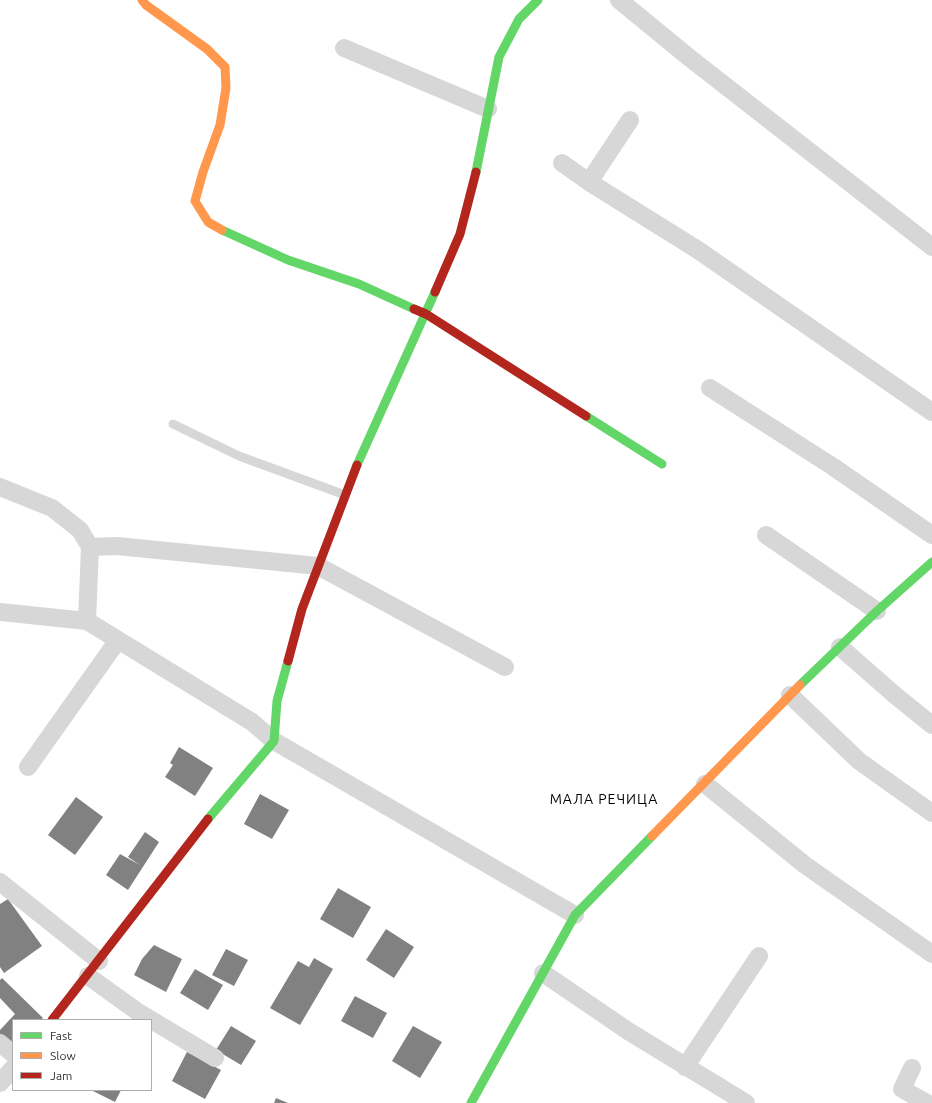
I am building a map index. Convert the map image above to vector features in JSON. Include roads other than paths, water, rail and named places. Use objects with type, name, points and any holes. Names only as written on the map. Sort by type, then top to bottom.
[{"type":"street","points":[[142,0],[146,5],[207,49],[225,68],[226,88],[220,125],[203,172],[195,201],[208,222],[241,240],[288,260],[359,284],[426,314],[662,464]]},
{"type":"street","points":[[53,1019],[88,976],[216,809],[274,741],[277,701],[302,609],[345,495],[460,234],[478,161],[499,57],[519,19],[538,0]]},
{"type":"street","points":[[619,0],[691,59],[932,247]]},
{"type":"street","points":[[344,48],[488,108]]},
{"type":"street","points":[[589,182],[630,120]]},
{"type":"street","points":[[562,163],[589,182],[698,250],[932,412]]},
{"type":"street","points":[[710,388],[832,466],[932,535]]},
{"type":"street","points":[[0,487],[52,508],[80,530],[90,547],[87,621]]},
{"type":"street","points":[[766,535],[877,611]]},
{"type":"street","points":[[90,547],[117,546],[318,566],[505,667]]},
{"type":"street","points":[[471,1103],[575,915],[705,784],[790,695],[877,611],[932,562]]},
{"type":"street","points":[[0,612],[87,621],[252,722],[274,741],[575,915]]},
{"type":"street","points":[[28,767],[118,640]]},
{"type":"street","points":[[840,647],[932,725]]},
{"type":"street","points":[[790,695],[859,761],[932,813]]},
{"type":"street","points":[[705,784],[805,864],[932,954]]},
{"type":"street","points":[[0,882],[99,961]]},
{"type":"street","points":[[685,1067],[759,956]]},
{"type":"street","points":[[543,973],[685,1067],[746,1103]]},
{"type":"street","points":[[88,976],[150,1019]]},
{"type":"street","points":[[152,1020],[215,1058]]},
{"type":"street","points":[[0,1043],[12,1053]]},
{"type":"street","points":[[912,1068],[902,1089],[927,1103]]},
{"type":"street","points":[[0,1082],[12,1069]]},
{"type":"lane","points":[[174,424],[239,456],[345,495]]},
{"type":"district","name":"МАЛА РЕЧИЦА","points":[[604,799]]}]
